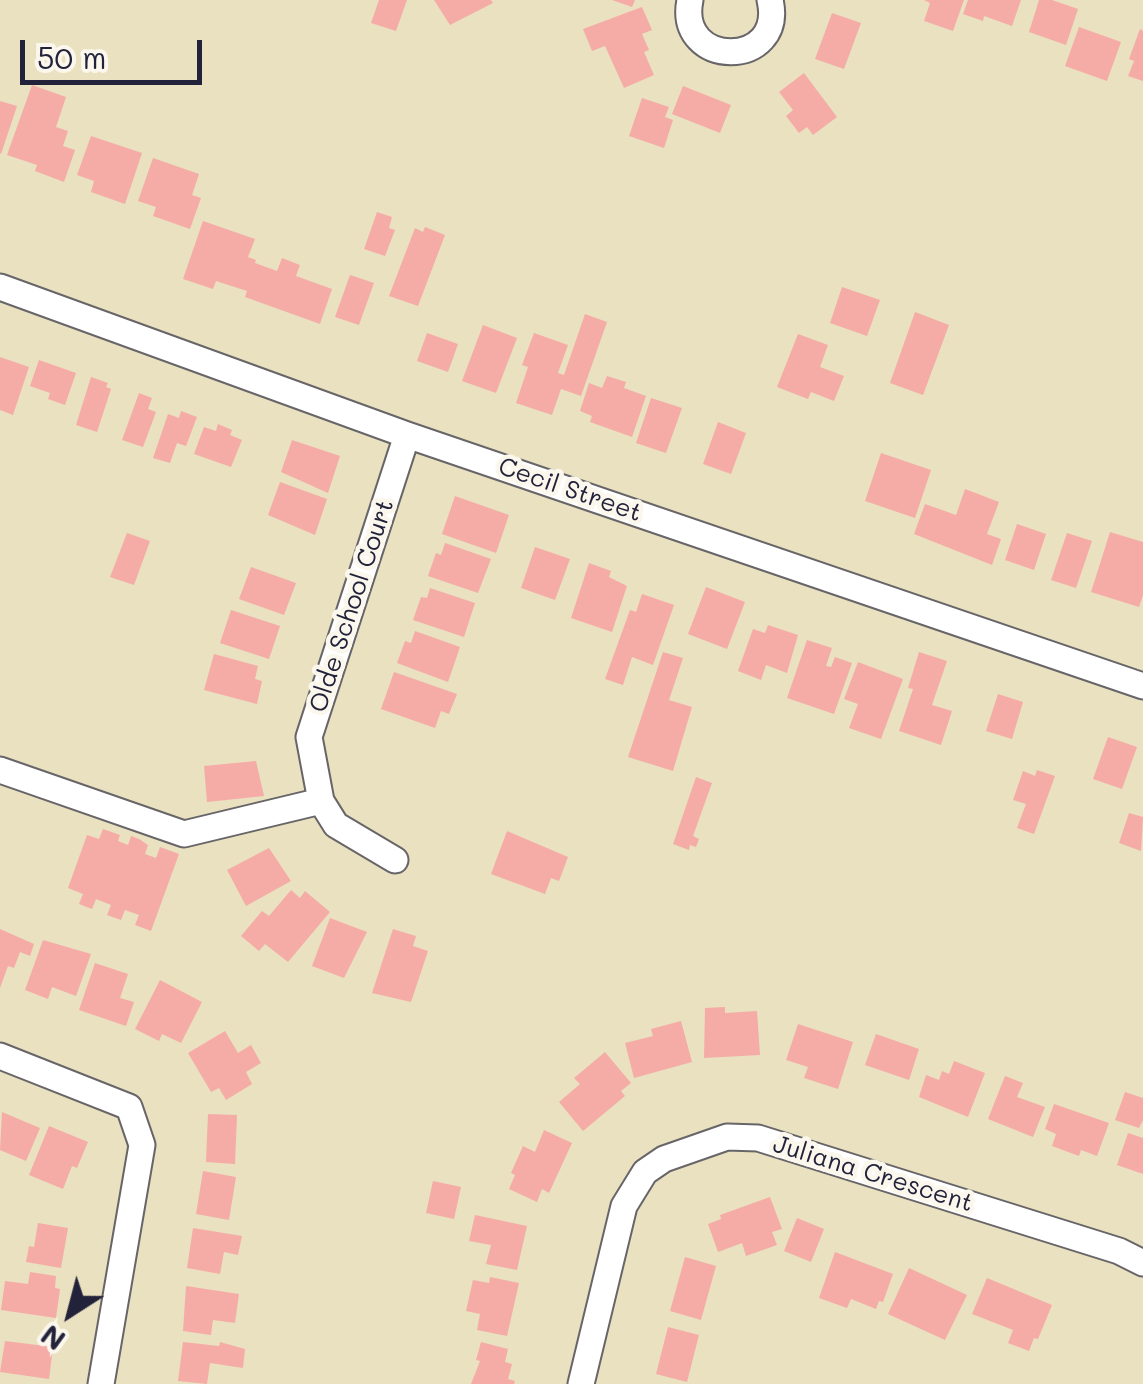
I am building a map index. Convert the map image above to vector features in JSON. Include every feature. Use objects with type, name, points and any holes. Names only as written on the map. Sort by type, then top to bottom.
[{"type":"street","points":[[690,0],[690,23],[696,36],[720,52],[733,53],[746,50],[766,32],[772,20],[770,0]]},
{"type":"street","name":"Cecil Street","points":[[0,287],[408,434],[1143,686]]},
{"type":"street","name":"Olde School Court","points":[[321,802],[309,737],[408,434]]},
{"type":"street","points":[[0,770],[184,834],[321,802],[336,826],[396,860]]},
{"type":"street","points":[[0,1056],[129,1107],[142,1144],[101,1384]]},
{"type":"street","name":"Juliana Crescent","points":[[581,1384],[624,1206],[645,1172],[664,1159],[727,1138],[758,1138],[1119,1251],[1143,1263]]},
{"type":"building","points":[[379,0],[407,0],[396,31],[371,23]]},
{"type":"building","points":[[434,0],[491,0],[493,3],[450,25]]},
{"type":"building","points":[[612,0],[635,0],[632,7]]},
{"type":"building","points":[[924,0],[964,0],[953,31],[924,21],[930,3]]},
{"type":"building","points":[[968,0],[1021,0],[1012,26],[984,16],[983,21],[963,14]]},
{"type":"building","points":[[1039,0],[1078,9],[1066,45],[1029,32]]},
{"type":"building","points":[[642,7],[652,30],[642,34],[649,50],[644,52],[654,75],[624,88],[605,46],[592,51],[583,29]]},
{"type":"building","points":[[832,13],[861,23],[844,69],[815,59]]},
{"type":"building","points":[[1079,27],[1121,42],[1107,81],[1065,66]]},
{"type":"building","points":[[1140,29],[1143,81],[1128,76],[1134,61],[1129,59]]},
{"type":"building","points":[[804,73],[837,117],[813,135],[807,127],[799,133],[786,116],[793,110],[779,92]]},
{"type":"building","points":[[32,85],[66,97],[56,127],[68,131],[63,146],[75,150],[64,182],[35,171],[37,165],[7,155]]},
{"type":"building","points":[[683,86],[731,105],[720,133],[672,114]]},
{"type":"building","points":[[642,98],[669,107],[665,117],[673,120],[664,148],[629,136]]},
{"type":"building","points":[[0,101],[17,106],[1,154],[0,153]]},
{"type":"building","points":[[91,136],[142,153],[125,204],[91,192],[94,181],[77,175]]},
{"type":"building","points":[[153,158],[199,174],[192,195],[201,198],[190,229],[153,216],[156,207],[138,201]]},
{"type":"building","points":[[377,212],[392,217],[389,228],[395,230],[385,256],[364,249]]},
{"type":"building","points":[[203,221],[255,239],[248,257],[255,263],[277,271],[282,258],[300,265],[296,276],[332,289],[320,324],[245,297],[247,291],[216,281],[213,289],[183,279]]},
{"type":"building","points":[[425,227],[445,235],[418,306],[389,296],[415,228],[423,232]]},
{"type":"building","points":[[350,275],[374,283],[359,325],[335,317]]},
{"type":"building","points":[[842,287],[880,300],[867,336],[830,323]]},
{"type":"building","points":[[915,312],[949,325],[923,395],[890,383]]},
{"type":"building","points":[[585,314],[607,322],[581,396],[561,389],[552,415],[516,403],[528,367],[522,365],[534,333],[568,345],[558,373],[564,375]]},
{"type":"building","points":[[483,325],[517,338],[496,393],[462,381]]},
{"type":"building","points":[[427,333],[458,344],[448,372],[417,361]]},
{"type":"building","points":[[798,334],[828,345],[820,367],[844,376],[834,401],[811,392],[808,399],[777,387]]},
{"type":"building","points":[[0,357],[29,367],[13,415],[0,410]]},
{"type":"building","points":[[39,360],[76,373],[65,405],[48,399],[50,393],[30,386]]},
{"type":"building","points":[[607,376],[626,382],[624,388],[646,396],[632,437],[590,422],[592,416],[580,411],[589,383],[602,388]]},
{"type":"building","points":[[91,377],[108,383],[106,387],[111,389],[97,432],[76,425]]},
{"type":"building","points":[[139,393],[152,398],[148,409],[156,412],[143,447],[122,440]]},
{"type":"building","points":[[651,398],[682,408],[666,453],[636,443]]},
{"type":"building","points":[[181,411],[197,417],[186,446],[177,443],[170,463],[153,458],[168,414],[179,418]]},
{"type":"building","points":[[718,422],[746,433],[731,474],[703,464]]},
{"type":"building","points":[[218,424],[242,440],[231,467],[194,454],[204,427],[216,431]]},
{"type":"building","points":[[292,440],[340,456],[328,493],[281,472]]},
{"type":"building","points":[[881,453],[931,470],[915,518],[865,501]]},
{"type":"building","points":[[280,482],[327,499],[315,535],[268,515]]},
{"type":"building","points":[[965,489],[999,502],[987,534],[1001,539],[992,565],[914,534],[925,504],[956,515]]},
{"type":"building","points":[[455,496],[509,515],[496,553],[442,534]]},
{"type":"building","points":[[1017,524],[1046,534],[1034,570],[1005,560]]},
{"type":"building","points":[[1110,532],[1143,542],[1143,595],[1139,607],[1091,592]]},
{"type":"building","points":[[127,533],[150,541],[134,585],[110,577]]},
{"type":"building","points":[[1067,533],[1092,541],[1076,588],[1051,580]]},
{"type":"building","points":[[445,543],[491,559],[478,593],[428,576],[436,553],[441,555]]},
{"type":"building","points":[[535,547],[570,559],[555,600],[521,588]]},
{"type":"building","points":[[589,563],[611,571],[609,577],[627,586],[612,632],[571,618]]},
{"type":"building","points":[[251,567],[296,583],[284,615],[239,599]]},
{"type":"building","points":[[706,587],[745,602],[727,649],[688,634]]},
{"type":"building","points":[[430,588],[475,603],[464,637],[413,620],[421,597],[427,598]]},
{"type":"building","points":[[642,594],[674,605],[653,665],[632,657],[623,685],[605,679],[630,610],[636,612]]},
{"type":"building","points":[[231,610],[280,626],[269,659],[220,643]]},
{"type":"building","points":[[768,625],[798,635],[787,673],[766,665],[761,680],[738,671],[753,629],[765,633]]},
{"type":"building","points":[[415,631],[460,647],[448,682],[397,663],[405,641],[411,643]]},
{"type":"building","points":[[807,640],[832,648],[826,666],[831,667],[835,657],[852,663],[834,714],[787,698]]},
{"type":"building","points":[[663,652],[683,658],[669,700],[692,707],[673,771],[628,757]]},
{"type":"building","points":[[919,652],[947,661],[932,705],[952,711],[941,745],[899,731],[913,689],[908,688]]},
{"type":"building","points":[[214,654],[258,666],[255,679],[262,681],[257,704],[204,690]]},
{"type":"building","points":[[858,662],[903,679],[881,739],[849,728],[858,704],[844,699]]},
{"type":"building","points":[[394,672],[457,694],[449,714],[441,711],[435,728],[381,709]]},
{"type":"building","points":[[998,694],[1023,702],[1012,739],[986,731]]},
{"type":"building","points":[[1108,737],[1137,747],[1122,789],[1093,779]]},
{"type":"building","points":[[256,761],[264,796],[207,802],[204,766]]},
{"type":"building","points":[[1037,770],[1055,776],[1034,834],[1017,828],[1026,804],[1013,800],[1023,771],[1035,776]]},
{"type":"building","points":[[696,777],[712,783],[693,836],[699,839],[696,847],[690,845],[689,850],[673,844]]},
{"type":"building","points":[[1129,813],[1143,817],[1141,851],[1119,843]]},
{"type":"building","points":[[103,829],[120,835],[118,841],[128,845],[131,836],[139,839],[148,845],[145,854],[156,858],[160,847],[179,854],[151,931],[135,925],[139,915],[125,910],[121,920],[107,915],[111,905],[96,899],[92,909],[79,904],[83,894],[68,888],[87,835],[99,839]]},
{"type":"building","points":[[507,831],[568,857],[559,881],[551,878],[545,894],[491,874]]},
{"type":"building","points":[[269,848],[291,881],[246,906],[227,870]]},
{"type":"building","points":[[291,890],[300,898],[305,891],[330,912],[288,962],[265,944],[259,951],[241,936],[262,911],[269,916]]},
{"type":"building","points":[[330,918],[367,932],[344,978],[312,966]]},
{"type":"building","points":[[0,929],[34,944],[30,956],[20,952],[14,968],[8,966],[0,988]]},
{"type":"building","points":[[393,929],[416,936],[413,946],[428,951],[411,1002],[372,993]]},
{"type":"building","points":[[43,940],[91,954],[76,996],[52,987],[48,999],[25,990]]},
{"type":"building","points":[[95,963],[128,974],[120,998],[134,1002],[126,1026],[79,1010]]},
{"type":"building","points":[[160,980],[202,1002],[181,1043],[162,1034],[159,1041],[135,1029]]},
{"type":"building","points":[[725,1007],[725,1013],[757,1011],[760,1055],[704,1058],[705,1008]]},
{"type":"building","points":[[681,1021],[692,1062],[634,1078],[625,1043],[653,1036],[651,1029]]},
{"type":"building","points":[[798,1024],[853,1042],[838,1089],[804,1078],[808,1067],[786,1060]]},
{"type":"building","points":[[225,1031],[238,1053],[251,1045],[261,1063],[246,1072],[252,1084],[226,1100],[219,1088],[211,1092],[188,1053]]},
{"type":"building","points":[[876,1034],[919,1049],[909,1080],[865,1065]]},
{"type":"building","points":[[605,1052],[631,1083],[621,1091],[625,1096],[583,1131],[559,1102],[580,1084],[574,1078]]},
{"type":"building","points":[[954,1061],[985,1073],[968,1117],[919,1097],[926,1075],[939,1080],[942,1071],[949,1074]]},
{"type":"building","points":[[1005,1076],[1023,1083],[1017,1097],[1045,1107],[1033,1137],[988,1119]]},
{"type":"building","points":[[1125,1092],[1143,1098],[1139,1128],[1115,1120]]},
{"type":"building","points":[[1054,1104],[1109,1123],[1097,1156],[1081,1150],[1079,1156],[1052,1146],[1056,1134],[1045,1129]]},
{"type":"building","points":[[2,1112],[40,1128],[26,1161],[0,1150]]},
{"type":"building","points":[[208,1114],[237,1115],[235,1164],[206,1162]]},
{"type":"building","points":[[49,1126],[88,1142],[63,1189],[29,1175]]},
{"type":"building","points":[[544,1130],[572,1143],[549,1193],[542,1189],[537,1202],[509,1189],[515,1175],[511,1173],[523,1146],[535,1152]]},
{"type":"building","points":[[1128,1133],[1143,1138],[1143,1174],[1117,1165]]},
{"type":"building","points":[[203,1171],[236,1177],[229,1220],[196,1214]]},
{"type":"building","points":[[433,1181],[461,1187],[454,1219],[426,1213]]},
{"type":"building","points":[[770,1197],[782,1229],[772,1232],[777,1245],[746,1256],[742,1243],[718,1252],[708,1224],[721,1219],[720,1215]]},
{"type":"building","points":[[475,1215],[527,1226],[517,1270],[486,1264],[491,1245],[469,1241]]},
{"type":"building","points":[[797,1218],[824,1229],[811,1262],[784,1251]]},
{"type":"building","points":[[38,1223],[68,1228],[61,1268],[26,1262],[29,1246],[34,1247]]},
{"type":"building","points":[[193,1228],[242,1236],[238,1255],[224,1252],[220,1274],[187,1268]]},
{"type":"building","points":[[835,1252],[893,1274],[883,1302],[879,1301],[876,1309],[851,1299],[847,1308],[819,1298]]},
{"type":"building","points":[[685,1257],[716,1266],[701,1320],[670,1311]]},
{"type":"building","points":[[909,1268],[967,1295],[945,1340],[888,1314]]},
{"type":"building","points":[[30,1272],[56,1276],[55,1288],[60,1289],[56,1318],[1,1310],[5,1281],[28,1284]]},
{"type":"building","points":[[490,1277],[519,1283],[507,1336],[477,1330],[480,1314],[466,1311],[473,1280],[489,1283]]},
{"type":"building","points":[[987,1278],[1052,1305],[1029,1351],[1008,1343],[1013,1330],[972,1314]]},
{"type":"building","points":[[186,1286],[239,1294],[235,1323],[213,1320],[211,1335],[183,1331]]},
{"type":"building","points":[[668,1327],[699,1335],[687,1382],[656,1374]]},
{"type":"building","points":[[5,1341],[53,1347],[49,1379],[0,1372]]},
{"type":"building","points":[[183,1342],[219,1346],[220,1342],[245,1349],[243,1368],[210,1363],[207,1384],[178,1381]]},
{"type":"building","points":[[481,1342],[508,1349],[505,1362],[512,1364],[508,1379],[514,1384],[471,1384],[480,1361],[476,1360]]}]
